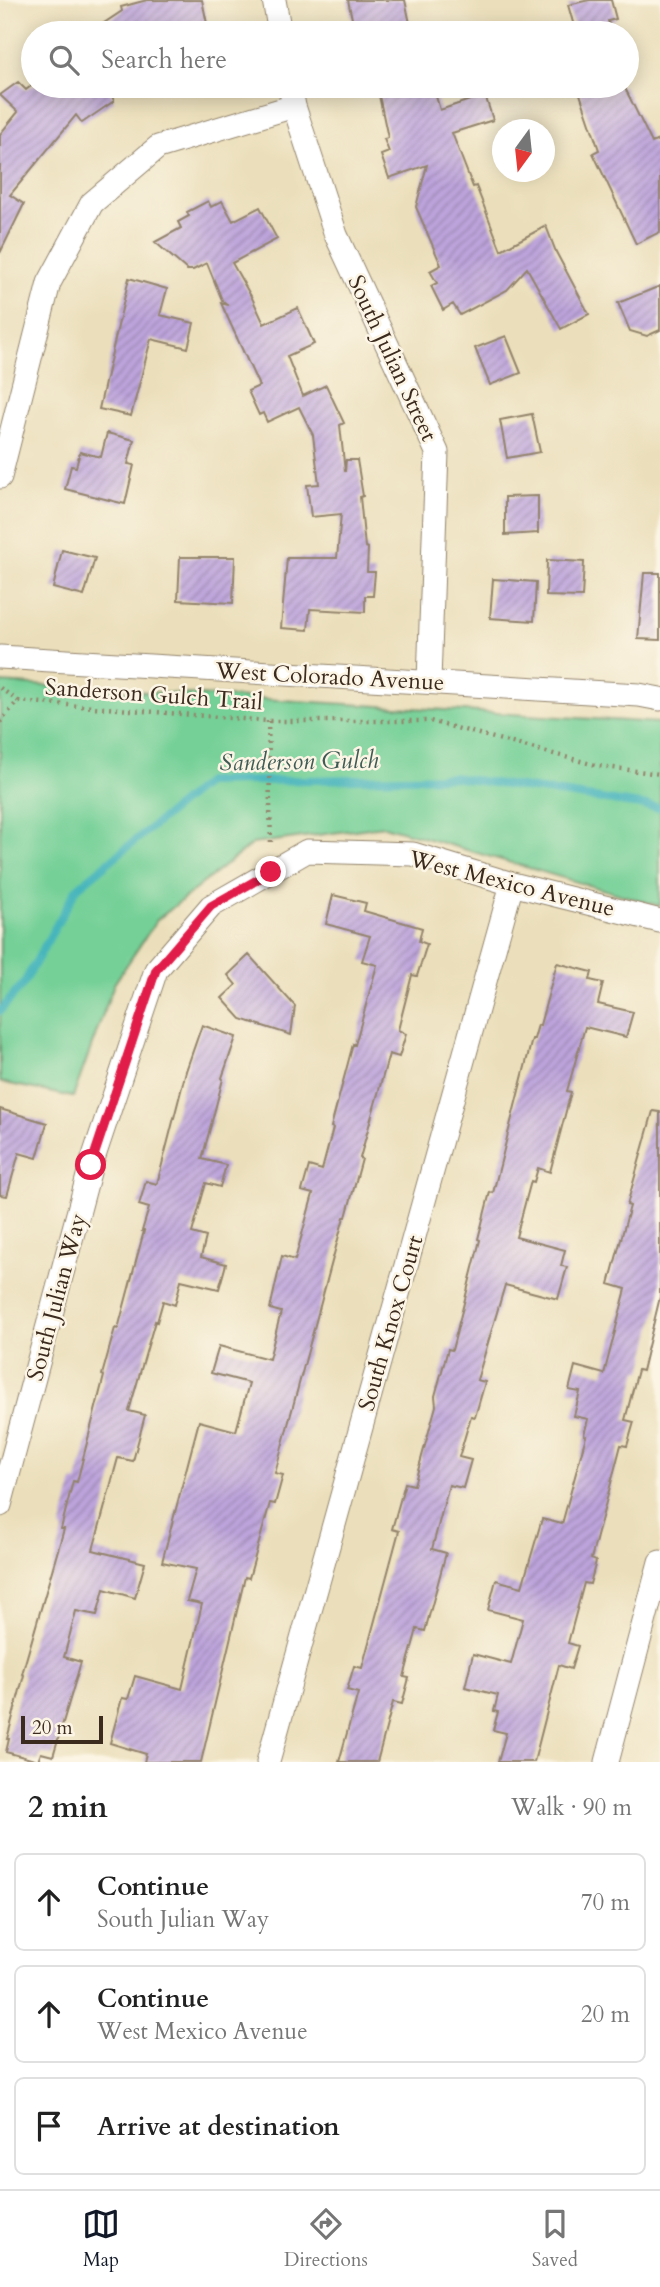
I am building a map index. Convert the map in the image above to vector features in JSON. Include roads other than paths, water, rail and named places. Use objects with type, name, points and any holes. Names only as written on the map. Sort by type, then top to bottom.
[{"type":"street","points":[[274,0],[278,21]]},
{"type":"street","points":[[0,477],[49,283],[92,203],[158,147],[287,98]]},
{"type":"street","name":"South Julian Street","points":[[293,98],[336,235],[437,452],[429,681]]},
{"type":"street","name":"West Colorado Avenue","points":[[0,657],[429,681],[639,695],[660,699]]},
{"type":"street","name":"West Mexico Avenue","points":[[211,906],[307,851],[413,854],[512,884],[660,920]]},
{"type":"street","name":"South Knox Court","points":[[268,1762],[512,884]]},
{"type":"street","name":"South Julian Way","points":[[0,1505],[91,1165],[156,970],[211,906]]},
{"type":"street","points":[[607,1762],[660,1562]]},
{"type":"waterway","name":"Sanderson Gulch","points":[[0,1011],[24,983],[77,888],[207,782],[453,777],[660,808]]}]
